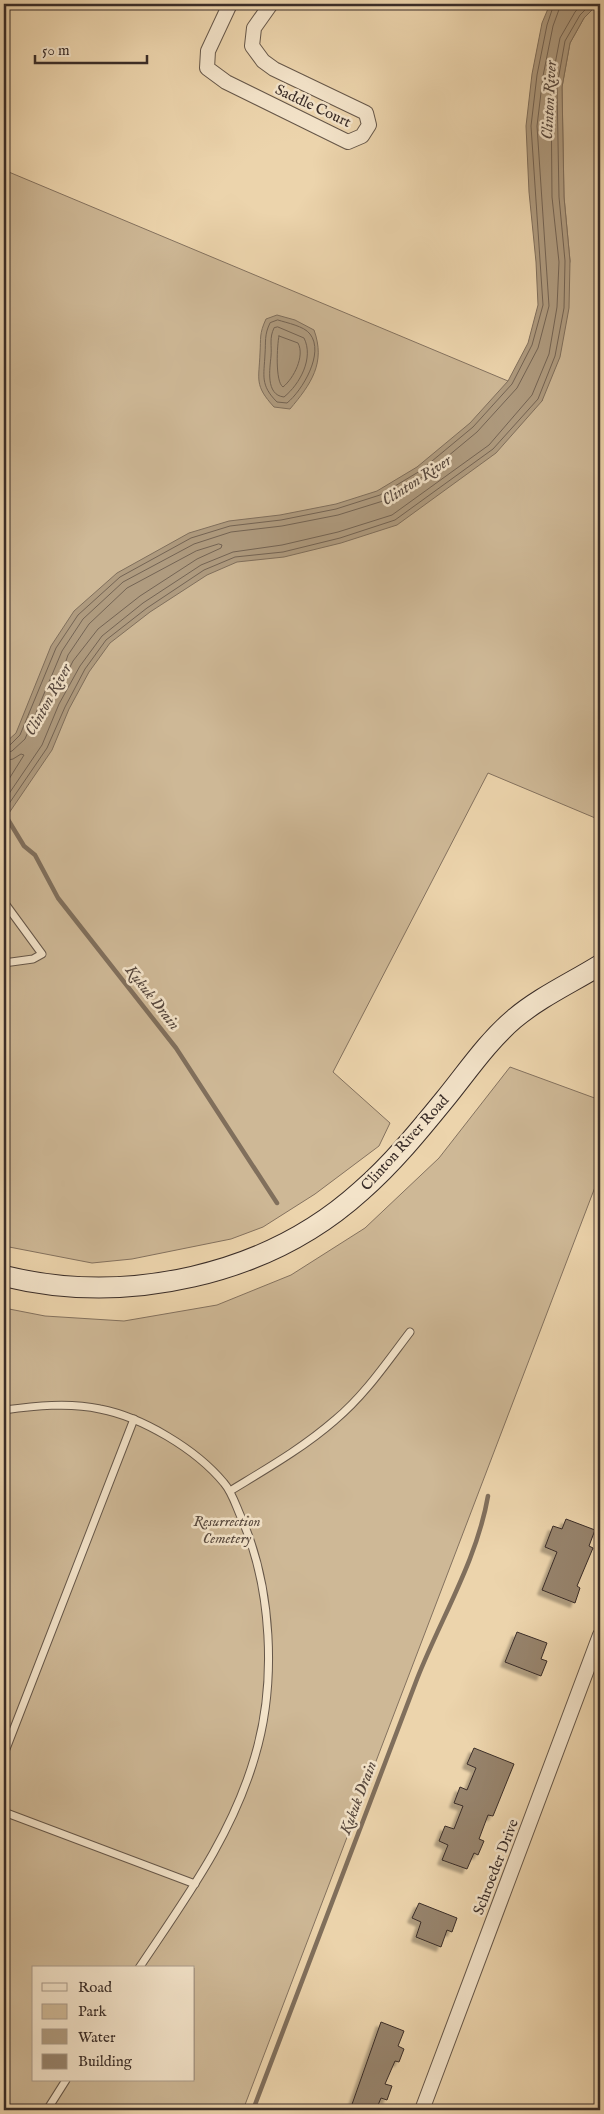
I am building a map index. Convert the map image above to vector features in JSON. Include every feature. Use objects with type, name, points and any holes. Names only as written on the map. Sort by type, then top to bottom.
[{"type":"street","name":"Saddle Court","points":[[230,4],[210,44],[207,68],[226,82],[348,142],[362,136],[369,125],[366,113],[274,69],[263,61],[252,46],[254,28],[271,4]]},
{"type":"street","name":"Clinton River Road","points":[[4,1276],[72,1288],[136,1287],[165,1283],[213,1270],[282,1245],[337,1212],[361,1191],[394,1158],[444,1100],[485,1048],[514,1020],[542,998],[599,969]]},
{"type":"street","name":"Schroeder Drive","points":[[422,2110],[600,1635]]},
{"type":"lane","points":[[4,902],[42,954],[33,959],[4,963]]},
{"type":"lane","points":[[230,1491],[309,1441],[336,1419],[363,1392],[410,1332]]},
{"type":"lane","points":[[4,1410],[30,1407],[74,1406],[100,1408],[152,1427],[183,1447],[224,1483],[230,1491],[250,1537],[261,1572],[268,1614],[268,1658],[265,1707],[256,1754],[240,1800],[220,1843],[140,1966]]},
{"type":"lane","points":[[4,1754],[134,1419]]},
{"type":"lane","points":[[4,1812],[195,1884]]},
{"type":"lane","points":[[47,2110],[65,2082]]},
{"type":"green space","points":[[600,4],[600,820],[488,773],[333,1072],[390,1123],[379,1146],[315,1194],[263,1227],[231,1239],[132,1259],[92,1263],[4,1246],[4,170],[508,381],[542,401],[570,261],[564,197],[562,87],[570,43],[584,18]]},
{"type":"green space","name":"Resurrection Cemetery","points":[[510,1067],[600,1100],[600,1174],[243,2110],[4,2110],[4,1308],[45,1316],[124,1321],[217,1305],[291,1275],[365,1228],[439,1158]]},
{"type":"water","name":"Clinton River","points":[[550,4],[598,4],[584,18],[570,43],[562,87],[564,197],[570,261],[569,308],[560,357],[542,401],[496,453],[397,525],[341,543],[284,557],[237,562],[207,575],[150,612],[110,643],[89,672],[69,709],[52,750],[7,816],[4,817],[4,744],[16,733],[51,646],[74,611],[117,573],[189,533],[229,521],[280,515],[336,504],[377,491],[417,467],[470,423],[508,381],[528,343],[538,305],[526,126],[532,74],[542,23]]},
{"type":"water","points":[[277,315],[295,320],[314,330],[317,342],[317,363],[310,382],[290,409],[274,407],[263,393],[259,382],[262,329],[266,319]]},
{"type":"building","points":[[566,1519],[595,1530],[589,1546],[593,1548],[577,1586],[580,1588],[575,1603],[542,1590],[557,1552],[545,1547],[553,1526],[562,1529]]},
{"type":"building","points":[[517,1632],[547,1643],[541,1659],[547,1661],[541,1676],[505,1662]]},
{"type":"building","points":[[474,1748],[514,1764],[493,1816],[488,1815],[479,1839],[484,1841],[478,1855],[474,1853],[467,1869],[442,1860],[448,1845],[439,1841],[445,1826],[454,1829],[463,1806],[454,1803],[460,1787],[467,1790],[476,1768],[467,1764]]},
{"type":"building","points":[[419,1903],[457,1918],[452,1932],[447,1930],[441,1947],[416,1937],[421,1922],[412,1918]]},
{"type":"building","points":[[381,2022],[404,2031],[398,2046],[404,2049],[399,2062],[395,2061],[385,2084],[392,2086],[387,2100],[381,2098],[376,2110],[350,2110]]},
{"type":"waterway","name":"Kukuk Drain","points":[[4,813],[24,846],[35,855],[58,898],[176,1048],[277,1203]]},
{"type":"waterway","name":"Kukuk Drain","points":[[253,2110],[426,1656],[476,1543],[488,1496]]}]
